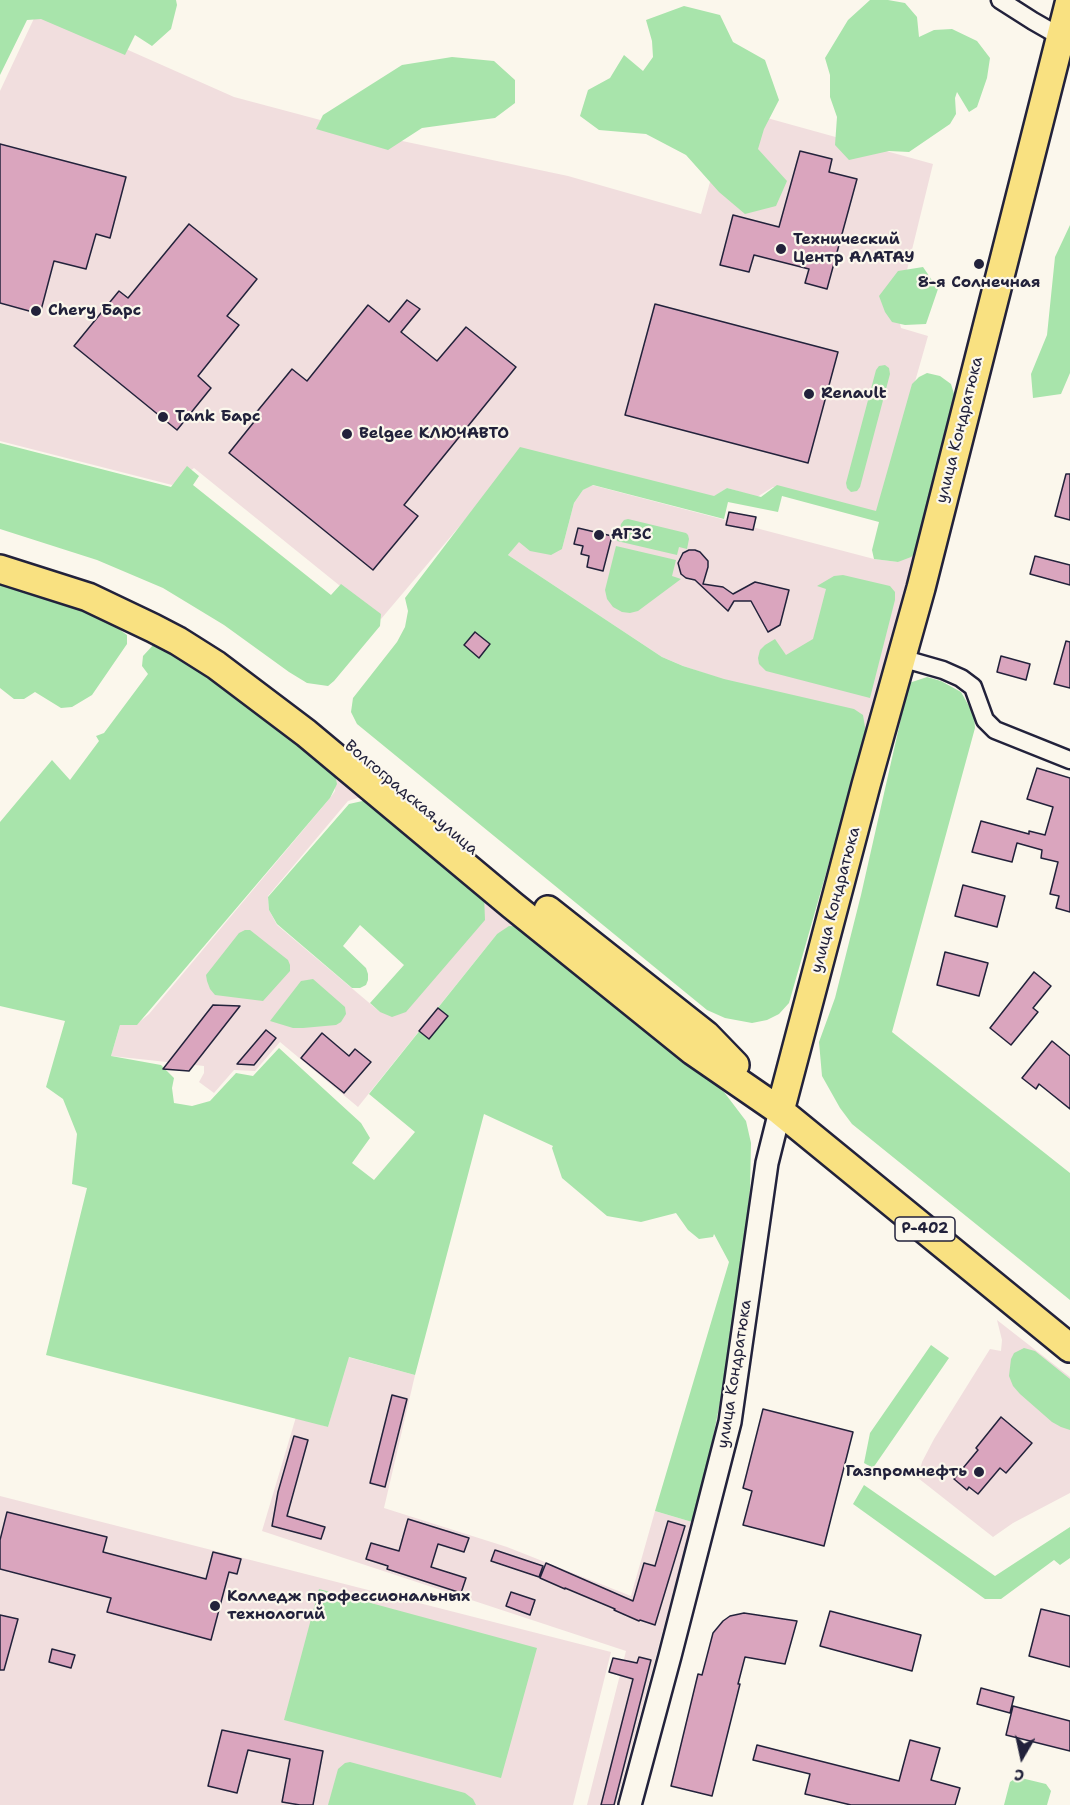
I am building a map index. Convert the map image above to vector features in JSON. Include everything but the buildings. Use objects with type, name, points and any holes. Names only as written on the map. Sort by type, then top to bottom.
[{"type":"main road","name":"улица Кондратюка","points":[[780,1111],[921,588],[1065,38],[1070,0]]},
{"type":"main road","name":"Волгоградская улица","points":[[0,552],[95,582],[166,615],[227,652],[317,720],[522,890],[706,1035],[780,1111]]},
{"type":"main road","name":"Волгоградская улица","points":[[0,569],[88,597],[162,632],[216,665],[306,733],[512,905],[693,1051],[780,1111],[1070,1348]]},
{"type":"street","points":[[999,0],[1065,38]]},
{"type":"street","points":[[901,658],[943,670],[961,678],[973,687],[985,720],[995,730],[1070,760]]},
{"type":"street","name":"улица Кондратюка","points":[[630,1805],[730,1422],[767,1163],[780,1111]]},
{"type":"shaded area","points":[[37,12],[47,14],[234,97],[388,138],[568,176],[701,214],[731,108],[933,164],[897,311],[901,328],[928,336],[877,515],[773,487],[757,497],[727,488],[713,497],[524,450],[381,619],[194,468],[172,485],[0,441],[0,91]]},
{"type":"shaded area","points":[[592,485],[874,559],[898,562],[917,551],[866,733],[866,728],[662,657],[508,555],[519,541],[562,549],[574,503],[583,490]]},
{"type":"shaded area","points":[[334,770],[364,796],[348,801],[268,896],[269,910],[277,925],[380,1012],[484,891],[527,927],[497,934],[358,1107],[280,1042],[255,1071],[234,1070],[214,1093],[199,1082],[204,1073],[204,1066],[111,1056],[120,1025],[137,1024],[149,1014],[330,798],[335,791]]},
{"type":"shaded area","points":[[997,1320],[1070,1377],[1070,1493],[1013,1523],[993,1537],[918,1478],[922,1462],[934,1439],[990,1349],[1001,1351],[1002,1340]]},
{"type":"shaded area","points":[[348,1357],[415,1375],[384,1508],[507,1547],[631,1596],[655,1511],[692,1522],[616,1805],[587,1805],[626,1651],[262,1531],[296,1417],[328,1427]]},
{"type":"shaded area","name":"Колледж профессиональных технологий","points":[[0,1496],[611,1652],[573,1805],[0,1805]]},
{"type":"green space","points":[[0,0],[176,0],[177,5],[171,29],[152,46],[135,35],[125,55],[41,19],[27,20],[0,75]]},
{"type":"green space","points":[[870,0],[905,3],[917,17],[919,37],[934,30],[952,29],[977,41],[990,58],[987,78],[977,107],[969,112],[957,92],[956,114],[950,124],[909,152],[889,151],[849,160],[835,145],[837,117],[830,97],[830,75],[825,58],[848,20]]},
{"type":"green space","points":[[684,6],[720,15],[733,42],[765,60],[779,100],[764,129],[758,149],[787,181],[776,206],[745,214],[719,192],[686,155],[646,134],[599,130],[580,116],[588,90],[610,78],[624,55],[643,71],[653,57],[652,41],[646,20]]},
{"type":"green space","points":[[452,57],[494,61],[515,80],[515,103],[495,118],[422,128],[388,150],[316,129],[323,115],[402,65]]},
{"type":"green space","points":[[1070,225],[1070,373],[1061,394],[1033,398],[1031,374],[1047,335],[1055,257]]},
{"type":"green space","points":[[923,267],[938,289],[926,324],[905,325],[892,322],[879,296],[898,271]]},
{"type":"green space","points":[[885,365],[889,368],[890,374],[860,487],[857,491],[851,492],[846,483],[876,370],[879,366]]},
{"type":"green space","points":[[927,373],[940,376],[951,384],[955,397],[917,551],[911,557],[898,562],[874,559],[872,550],[879,522],[782,496],[778,512],[728,502],[724,519],[593,485],[583,490],[574,503],[562,549],[551,555],[530,551],[519,542],[508,555],[662,657],[724,679],[854,709],[863,715],[866,733],[789,1003],[779,1014],[767,1020],[752,1023],[725,1018],[707,1010],[357,724],[351,712],[353,698],[397,642],[405,627],[408,611],[405,598],[520,447],[714,496],[727,488],[761,497],[777,485],[876,511],[912,384]]},
{"type":"green space","points":[[0,443],[171,487],[187,466],[199,476],[193,485],[331,595],[341,584],[381,614],[380,626],[328,686],[307,683],[224,625],[163,588],[97,560],[0,529]]},
{"type":"green space","points":[[628,519],[686,533],[689,539],[687,549],[679,547],[677,555],[617,541],[621,524]]},
{"type":"green space","points":[[616,546],[676,560],[672,576],[681,579],[638,611],[622,612],[613,607],[607,599],[605,590]]},
{"type":"green space","points":[[843,575],[890,586],[895,592],[895,600],[870,698],[766,671],[759,664],[760,650],[775,639],[786,655],[813,639],[826,589],[817,586],[834,576]]},
{"type":"green space","points":[[0,580],[73,604],[127,635],[127,644],[92,695],[72,707],[61,708],[35,692],[24,699],[14,699],[0,688]]},
{"type":"green space","points":[[155,643],[165,643],[334,770],[337,784],[330,798],[137,1025],[120,1025],[111,1056],[161,1065],[174,1078],[172,1088],[174,1103],[192,1106],[210,1101],[236,1073],[253,1076],[279,1048],[361,1123],[370,1138],[352,1163],[374,1180],[415,1132],[369,1094],[497,934],[509,926],[527,927],[724,1092],[746,1121],[751,1143],[750,1189],[740,1283],[731,1348],[710,1452],[692,1522],[655,1511],[729,1262],[714,1234],[713,1237],[699,1239],[688,1230],[676,1213],[641,1222],[607,1216],[562,1178],[553,1146],[484,1114],[415,1375],[349,1357],[328,1427],[46,1355],[87,1188],[72,1184],[77,1134],[63,1099],[46,1087],[65,1021],[0,1006],[0,822],[52,760],[70,780],[99,741],[96,736],[104,733],[148,674],[142,666],[143,656]]},
{"type":"green space","points":[[927,677],[941,681],[961,692],[974,715],[975,728],[892,1032],[1070,1173],[1070,1300],[852,1124],[822,1076],[819,1042],[835,998],[861,895],[909,683]]},
{"type":"green space","points":[[367,800],[484,894],[485,920],[406,1012],[392,1017],[380,1012],[370,1003],[404,965],[360,925],[343,946],[366,968],[368,980],[366,985],[360,988],[352,988],[277,924],[269,910],[268,897],[349,804]]},
{"type":"green space","points":[[250,930],[288,960],[290,965],[290,971],[263,1001],[215,995],[207,981],[206,975],[239,933]]},
{"type":"green space","points":[[313,979],[345,1007],[346,1014],[341,1022],[336,1025],[293,1028],[270,1021],[301,981]]},
{"type":"green space","points":[[931,1345],[949,1358],[873,1468],[864,1463],[870,1433]]},
{"type":"green space","points":[[1024,1348],[1035,1351],[1070,1379],[1070,1430],[1052,1422],[1013,1386],[1009,1376],[1011,1359],[1014,1353]]},
{"type":"green space","points":[[864,1485],[995,1576],[1070,1527],[1070,1558],[1060,1565],[1054,1560],[1001,1599],[985,1599],[853,1504]]},
{"type":"green space","points":[[319,1589],[537,1648],[501,1778],[284,1720]]},
{"type":"green space","points":[[350,1762],[465,1793],[473,1799],[476,1805],[328,1805],[338,1769]]},
{"type":"green space","points":[[1017,1777],[1046,1784],[1051,1791],[1047,1805],[1004,1805],[1010,1782]]},
{"type":"place","name":"Технический Центр АЛАТАУ","points":[[781,249]]},
{"type":"place","name":"8-я Солнечная","points":[[979,264]]},
{"type":"place","name":"Chery Барс","points":[[36,311]]},
{"type":"place","name":"Renault","points":[[809,394]]},
{"type":"place","name":"Tank Барс","points":[[163,417]]},
{"type":"place","name":"Belgee КЛЮЧАВТО","points":[[347,434]]},
{"type":"place","name":"АГЗС","points":[[599,535]]},
{"type":"place","name":"Газпромнефть","points":[[979,1472]]},
{"type":"place","name":"Колледж профессиональных технологий","points":[[215,1606]]}]
